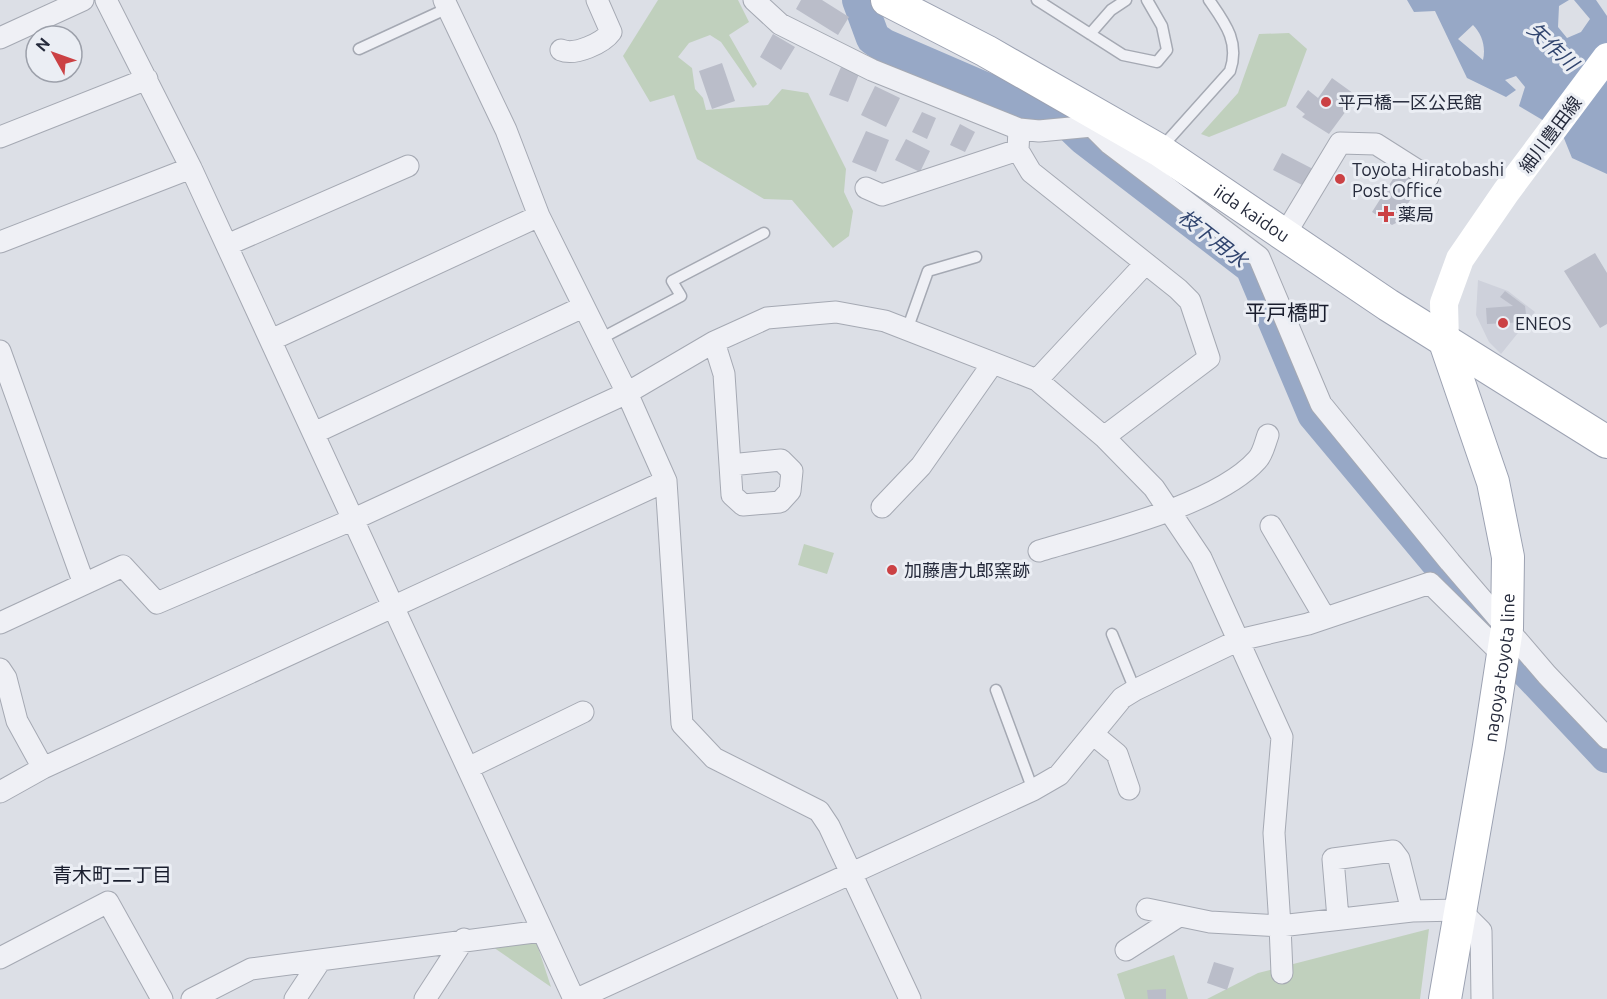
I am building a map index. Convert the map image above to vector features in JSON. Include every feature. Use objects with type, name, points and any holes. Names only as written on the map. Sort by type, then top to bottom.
[{"type":"main road","name":"iida kaidou","points":[[893,1],[1092,122],[1159,150],[1445,342],[1607,442]]},
{"type":"main road","name":"細川豊田線","points":[[1445,342],[1444,303],[1460,259],[1506,192],[1607,57]]},
{"type":"main road","name":"nagoya-toyota line","points":[[1445,342],[1493,482],[1508,557],[1505,641],[1445,999]]},
{"type":"street","points":[[0,38],[83,0]]},
{"type":"street","points":[[106,0],[191,168],[542,931],[576,999],[1034,790],[1059,776],[1122,698],[1135,690],[1239,640],[1325,618],[1430,583],[1505,641],[1607,738]]},
{"type":"street","points":[[561,50],[576,51],[606,39],[611,32],[597,0]]},
{"type":"street","points":[[754,0],[780,24],[872,70],[1019,129],[1039,130],[1092,122],[1110,144],[1259,257],[1321,404],[1505,641]]},
{"type":"street","points":[[446,4],[506,130],[539,216],[627,393],[666,481],[682,724],[714,758],[819,811],[910,999]]},
{"type":"street","points":[[0,137],[147,79]]},
{"type":"street","points":[[1019,129],[1018,150],[1031,172],[1190,301],[1209,358],[1104,437]]},
{"type":"street","points":[[1284,236],[1340,143],[1376,144],[1428,177]]},
{"type":"street","points":[[866,188],[882,195],[1018,150]]},
{"type":"street","points":[[227,245],[408,166]]},
{"type":"street","points":[[0,242],[191,168]]},
{"type":"street","points":[[271,340],[539,216]]},
{"type":"street","points":[[1037,380],[1145,264]]},
{"type":"street","points":[[314,433],[583,307]]},
{"type":"street","points":[[0,623],[123,566],[157,603],[354,519],[627,393],[714,342],[767,318],[836,312],[885,321],[1037,380],[1104,437],[1154,488],[1201,558],[1282,737],[1274,833],[1282,973]]},
{"type":"street","points":[[714,342],[724,374],[730,465]]},
{"type":"street","points":[[0,351],[84,584]]},
{"type":"street","points":[[882,507],[921,466],[993,363]]},
{"type":"street","points":[[1039,551],[1170,510],[1233,480],[1258,459],[1268,435]]},
{"type":"street","points":[[0,792],[43,768],[393,604],[666,481]]},
{"type":"street","points":[[1271,526],[1325,618]]},
{"type":"street","points":[[0,669],[6,678],[18,721],[43,768]]},
{"type":"street","points":[[468,768],[583,712]]},
{"type":"street","points":[[1094,735],[1117,754],[1129,789]]},
{"type":"street","points":[[1338,918],[1333,859],[1393,851],[1398,859],[1412,911]]},
{"type":"street","points":[[2,953],[108,902],[162,999]]},
{"type":"street","points":[[1147,909],[1210,922],[1281,926],[1412,911],[1460,910],[1481,931],[1482,999]]},
{"type":"street","points":[[1126,950],[1179,915]]},
{"type":"street","points":[[192,999],[251,969],[464,939],[542,931]]},
{"type":"street","points":[[425,999],[464,939]]},
{"type":"street","points":[[295,999],[320,961]]},
{"type":"lane","points":[[1037,0],[1123,55],[1157,62],[1167,50],[1162,26],[1147,0]]},
{"type":"lane","points":[[1090,34],[1111,10],[1126,0]]},
{"type":"lane","points":[[1159,150],[1230,71],[1235,56],[1234,44],[1227,26],[1209,0]]},
{"type":"lane","points":[[359,49],[446,4]]},
{"type":"lane","points":[[600,339],[681,296],[672,281],[764,233]]},
{"type":"lane","points":[[907,330],[928,271],[976,256]]},
{"type":"lane","points":[[1112,634],[1135,690]]},
{"type":"lane","points":[[996,690],[1034,790]]},
{"type":"shaded area","name":"ENEOS","points":[[1478,280],[1508,291],[1535,312],[1501,354],[1489,342],[1476,315]]},
{"type":"green space","points":[[658,0],[738,0],[749,22],[729,35],[757,84],[753,88],[721,42],[710,35],[689,43],[678,57],[692,68],[695,89],[703,98],[706,110],[768,105],[782,89],[808,93],[846,169],[844,192],[853,211],[849,236],[833,248],[792,200],[764,199],[697,159],[674,95],[650,102],[623,56]]},
{"type":"green space","points":[[1289,33],[1307,49],[1286,106],[1209,137],[1201,134],[1238,93],[1259,34]]},
{"type":"green space","points":[[804,544],[834,553],[827,574],[798,565]]},
{"type":"green space","points":[[1429,929],[1420,999],[1207,999],[1258,973]]},
{"type":"green space","points":[[535,938],[551,987],[490,945]]},
{"type":"green space","points":[[1174,955],[1188,999],[1125,999],[1117,974]]},
{"type":"water","name":"矢作川","points":[[1407,0],[1569,0],[1559,6],[1558,27],[1567,38],[1581,32],[1590,19],[1574,0],[1596,0],[1607,16],[1607,174],[1572,158],[1561,131],[1519,106],[1525,87],[1516,76],[1505,80],[1516,90],[1506,97],[1467,78],[1435,11],[1414,12]],"holes":[[[1473,25],[1484,46],[1483,60],[1458,39]]]},
{"type":"building","points":[[801,0],[822,0],[849,17],[838,35],[796,9]]},
{"type":"building","points":[[773,34],[795,47],[781,70],[760,57]]},
{"type":"building","points":[[722,63],[735,101],[712,109],[699,71]]},
{"type":"building","points":[[841,67],[859,74],[848,102],[829,95]]},
{"type":"building","name":"平戸橋一区公民館","points":[[1332,78],[1357,96],[1329,134],[1302,117],[1305,114],[1296,107],[1308,90],[1318,98]]},
{"type":"building","points":[[875,86],[900,98],[886,127],[861,115]]},
{"type":"building","points":[[922,112],[936,118],[927,139],[912,132]]},
{"type":"building","points":[[960,124],[975,132],[965,152],[950,145]]},
{"type":"building","points":[[866,131],[889,140],[876,172],[852,162]]},
{"type":"building","points":[[906,139],[930,151],[920,172],[895,160]]},
{"type":"building","points":[[1282,153],[1313,169],[1304,186],[1273,170]]},
{"type":"building","points":[[1400,168],[1420,184],[1396,223],[1392,225],[1372,212]]},
{"type":"building","points":[[1595,253],[1607,273],[1607,324],[1600,328],[1564,271]]},
{"type":"building","points":[[1505,291],[1525,306],[1527,322],[1487,324],[1486,308],[1513,306],[1500,297]]},
{"type":"building","points":[[1214,962],[1234,968],[1227,990],[1207,983]]},
{"type":"building","points":[[1166,989],[1166,999],[1148,999],[1147,990]]},
{"type":"waterway","name":"枝下用水","points":[[859,0],[873,38],[883,45],[1001,96],[1060,115],[1084,138],[1252,267],[1314,414],[1485,619]]},
{"type":"waterway","name":"枝下用水","points":[[1527,671],[1607,756]]},
{"type":"place","name":"平戸橋一区公民館","points":[[1326,102]]},
{"type":"place","name":"Toyota Hiratobashi Post Office","points":[[1340,179]]},
{"type":"place","name":"薬局","points":[[1386,214]]},
{"type":"place","name":"ENEOS","points":[[1503,323]]},
{"type":"place","name":"加藤唐九郎窯跡","points":[[892,570]]},
{"type":"district","name":"平戸橋町","points":[[1287,312]]},
{"type":"district","name":"青木町二丁目","points":[[112,874]]}]
